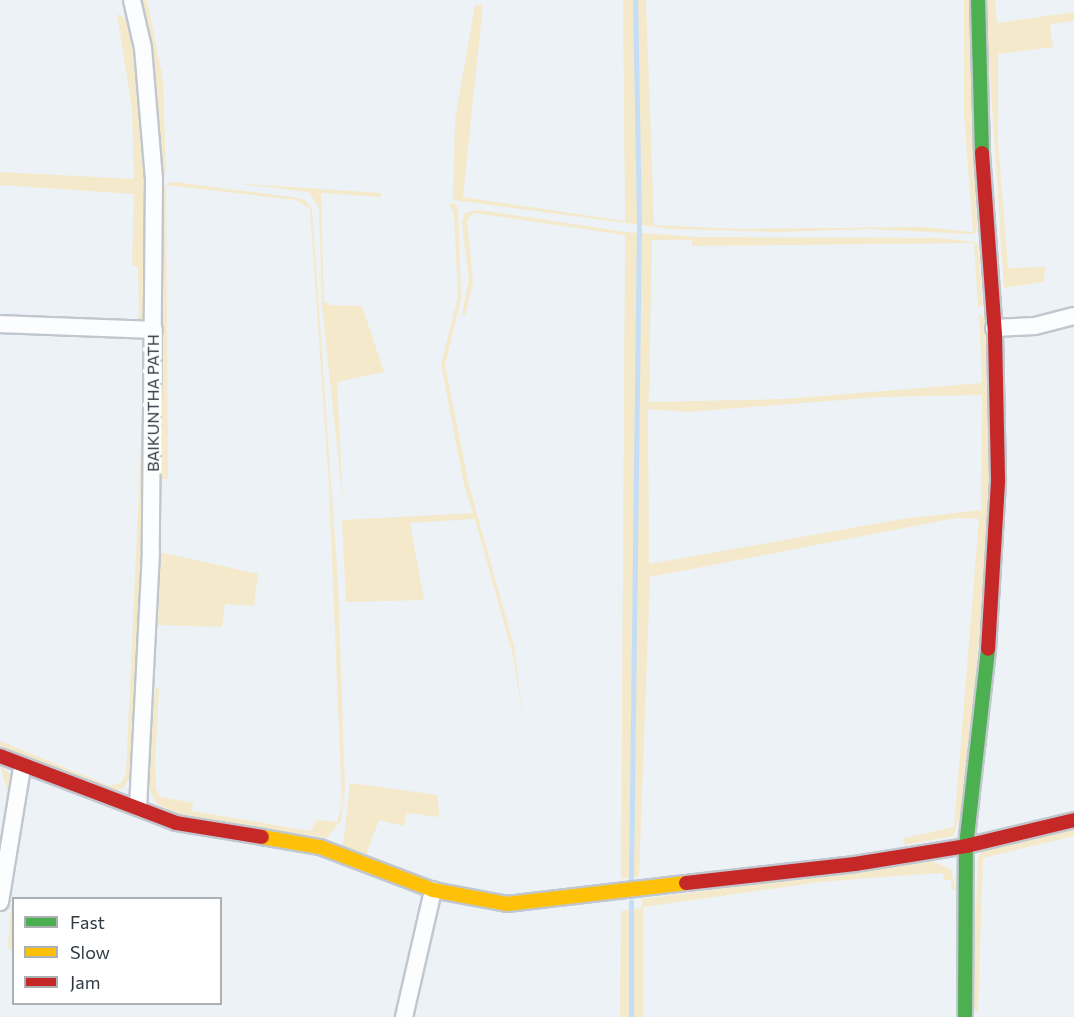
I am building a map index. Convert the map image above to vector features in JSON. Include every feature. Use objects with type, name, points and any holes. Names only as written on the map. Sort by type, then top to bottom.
[{"type":"street","name":"BAIKUNTHA PATH","points":[[132,0],[143,48],[151,117],[154,330],[151,551],[138,807]]},
{"type":"street","points":[[965,1017],[966,846],[984,694],[998,482],[994,328],[981,123],[978,0]]},
{"type":"street","points":[[994,328],[1035,326],[1074,316]]},
{"type":"street","points":[[0,324],[154,330]]},
{"type":"street","points":[[0,756],[22,767],[138,807],[176,823],[335,852],[433,890],[482,902],[534,903],[855,864],[966,846],[1074,820]]},
{"type":"street","points":[[0,902],[22,767]]},
{"type":"street","points":[[404,1017],[433,890]]},
{"type":"shaded area","points":[[141,0],[147,0],[163,81],[166,176],[158,161],[158,113]]},
{"type":"shaded area","points":[[623,0],[646,0],[654,225],[740,229],[922,227],[973,232],[964,114],[964,0],[971,0],[977,232],[970,234],[868,229],[778,232],[671,229],[453,200],[455,119],[475,5],[483,5],[463,197],[625,221]]},
{"type":"shaded area","points":[[985,0],[995,0],[997,23],[1074,12],[1074,21],[1050,24],[1053,47],[998,54],[998,140],[1008,268],[1046,267],[1043,282],[1004,288]]},
{"type":"shaded area","points":[[117,14],[130,21],[139,60],[149,180],[146,320],[140,325],[136,321],[139,315],[138,267],[132,265],[134,194],[0,185],[0,172],[134,179],[132,109]]},
{"type":"shaded area","points":[[168,183],[292,197],[305,200],[312,209],[338,583],[345,787],[341,820],[327,838],[177,815],[156,803],[148,786],[155,688],[159,688],[155,764],[156,789],[161,797],[193,803],[192,811],[310,831],[317,820],[337,822],[342,803],[329,488],[310,209],[296,200],[166,185],[168,479],[161,479],[160,192],[162,188]]},
{"type":"shaded area","points":[[233,183],[381,193],[381,197],[321,193],[324,301],[330,305],[362,306],[384,372],[337,382],[343,503],[322,306],[319,208],[309,192]]},
{"type":"shaded area","points":[[453,203],[458,207],[461,298],[445,365],[469,485],[514,646],[524,724],[513,656],[475,519],[410,523],[424,600],[346,602],[342,520],[473,513],[464,485],[441,364],[458,297],[454,214],[449,204]]},
{"type":"shaded area","points":[[480,210],[625,232],[700,237],[938,238],[974,242],[978,245],[983,306],[978,307],[974,243],[692,246],[692,240],[652,240],[649,402],[785,399],[982,383],[979,313],[985,318],[990,509],[966,799],[953,836],[904,845],[904,838],[954,827],[979,519],[956,518],[650,577],[639,876],[621,879],[625,235],[474,213],[467,220],[473,282],[465,315],[462,314],[469,279],[462,223],[465,213]],"holes":[[[982,395],[981,510],[902,519],[649,564],[648,409],[687,412],[880,397]]]},
{"type":"shaded area","points":[[146,335],[143,586],[132,774],[123,788],[114,792],[0,749],[0,741],[110,786],[121,783],[126,773]]},
{"type":"shaded area","points":[[160,552],[258,574],[254,606],[225,604],[222,627],[158,625]]},
{"type":"shaded area","points":[[0,765],[13,777],[0,858],[7,789]]},
{"type":"shaded area","points":[[350,783],[438,795],[439,817],[407,813],[404,826],[379,820],[366,855],[343,847]]},
{"type":"shaded area","points":[[1074,827],[1074,836],[983,858],[978,1013],[972,1007],[978,857],[984,849]]},
{"type":"shaded area","points":[[931,861],[951,869],[956,890],[951,889],[951,880],[944,880],[943,873],[820,882],[643,907],[643,1017],[620,1017],[621,911],[642,908],[642,899]]},
{"type":"shaded area","points":[[11,904],[12,904],[12,949],[8,949]]},
{"type":"waterway","points":[[631,880],[639,223],[635,0]]},
{"type":"waterway","points":[[631,902],[631,1017]]},
{"type":"traffic: fast","points":[[978,0],[982,153]]},
{"type":"traffic: fast","points":[[965,1017],[966,846],[988,649]]},
{"type":"traffic: slow","points":[[262,837],[320,847],[433,890],[507,904],[686,883]]},
{"type":"traffic: jam","points":[[982,153],[995,334],[998,482],[988,649]]},
{"type":"traffic: jam","points":[[0,756],[176,823],[262,837]]},
{"type":"traffic: jam","points":[[686,883],[855,864],[966,846],[1074,820]]}]
